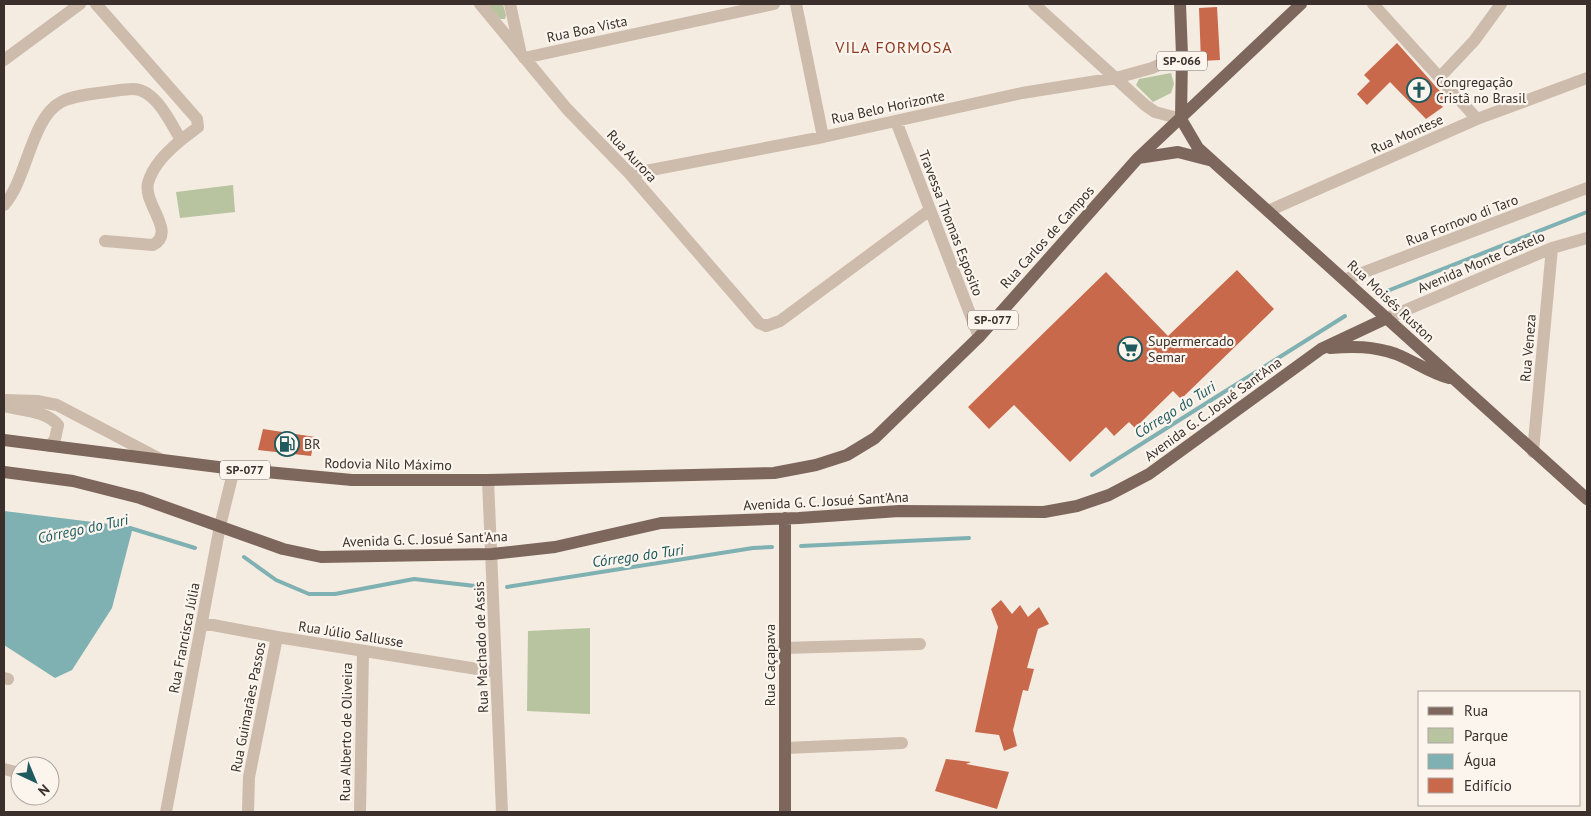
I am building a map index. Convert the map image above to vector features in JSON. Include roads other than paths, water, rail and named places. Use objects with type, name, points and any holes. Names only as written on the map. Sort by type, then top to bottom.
[{"type":"main road","name":"SP-066","points":[[1180,4],[1182,55],[1181,119]]},
{"type":"main road","name":"Rua Carlos de Campos","points":[[774,473],[816,465],[847,456],[875,438],[979,336],[1138,158],[1301,4]]},
{"type":"main road","name":"Rua Moisés Ruston","points":[[1181,119],[1198,148],[1346,279],[1453,379],[1587,499]]},
{"type":"main road","points":[[1138,158],[1178,152],[1214,162]]},
{"type":"main road","name":"Avenida G. C. Josué Sant'Ana","points":[[4,472],[82,484],[140,498],[283,549],[322,557],[492,554],[555,547],[661,523],[899,511],[1044,512],[1077,506],[1109,495],[1149,474],[1320,349],[1387,318]]},
{"type":"main road","points":[[1320,349],[1359,345],[1396,354],[1437,375],[1453,379]]},
{"type":"main road","name":"Rodovia Nilo Máximo","points":[[4,440],[164,461],[352,480],[488,480],[774,473]]},
{"type":"main road","name":"Rua Caçapava","points":[[785,812],[784,648],[786,518]]},
{"type":"street","points":[[4,60],[80,4]]},
{"type":"street","points":[[96,4],[197,119],[198,127],[164,154],[148,184],[148,199],[162,228],[163,236],[160,242],[143,246],[105,241]]},
{"type":"street","name":"Rua Aurora","points":[[480,4],[567,109],[630,174],[753,318],[766,326],[780,320],[930,210]]},
{"type":"street","points":[[510,4],[522,56]]},
{"type":"street","name":"Rua Boa Vista","points":[[522,56],[774,4]]},
{"type":"street","points":[[796,4],[823,136]]},
{"type":"street","points":[[1034,4],[1155,112],[1181,119]]},
{"type":"street","points":[[1373,4],[1441,76],[1477,119]]},
{"type":"street","points":[[1441,76],[1457,61],[1501,4]]},
{"type":"street","name":"Rua Belo Horizonte","points":[[630,174],[896,121],[1022,93],[1116,78],[1152,68],[1182,55]]},
{"type":"street","name":"Rua Montese","points":[[1268,211],[1477,119],[1587,78]]},
{"type":"street","points":[[4,205],[16,186],[41,126],[50,112],[60,102],[80,96],[116,91],[134,89],[144,91],[155,101],[181,140]]},
{"type":"street","name":"Travessa Thomas Esposito","points":[[896,121],[979,336]]},
{"type":"street","name":"Rua Fornovo di Taro","points":[[1346,279],[1587,188]]},
{"type":"street","name":"Avenida Monte Castelo","points":[[1387,318],[1552,248],[1587,238]]},
{"type":"street","name":"Rua Veneza","points":[[1533,452],[1552,248]]},
{"type":"street","points":[[4,400],[37,401],[57,406],[164,461]]},
{"type":"street","points":[[4,406],[46,415],[53,419],[58,425],[58,431],[50,446]]},
{"type":"street","name":"Rua Francisca Júlia","points":[[166,812],[220,526],[234,469]]},
{"type":"street","name":"Rua Machado de Assis","points":[[488,480],[502,812]]},
{"type":"street","name":"Rua Júlio Sallusse","points":[[202,623],[277,638],[496,672]]},
{"type":"street","name":"Rua Guimarães Passos","points":[[248,812],[249,777],[277,638]]},
{"type":"street","points":[[784,648],[920,644]]},
{"type":"street","name":"Rua Alberto de Oliveira","points":[[360,812],[363,652]]},
{"type":"street","points":[[785,748],[902,743]]},
{"type":"water","points":[[4,511],[133,527],[112,608],[72,670],[55,678],[4,645]]},
{"type":"waterway","name":"Córrego do Turi","points":[[1377,295],[1587,212]]},
{"type":"waterway","name":"Córrego do Turi","points":[[1092,475],[1345,316]]},
{"type":"waterway","name":"Córrego do Turi","points":[[130,528],[195,548]]},
{"type":"waterway","name":"Córrego do Turi","points":[[801,546],[969,538]]},
{"type":"waterway","name":"Córrego do Turi","points":[[507,587],[753,548],[772,547]]},
{"type":"waterway","name":"Córrego do Turi","points":[[244,557],[276,580],[309,594],[335,594],[414,579],[475,586]]},
{"type":"place","name":"Congregação Cristã no Brasil","points":[[1419,90]]},
{"type":"place","name":"Supermercado Semar","points":[[1130,349]]},
{"type":"place","name":"BR","points":[[287,444]]},
{"type":"district","name":"VILA FORMOSA","points":[[894,47]]}]
